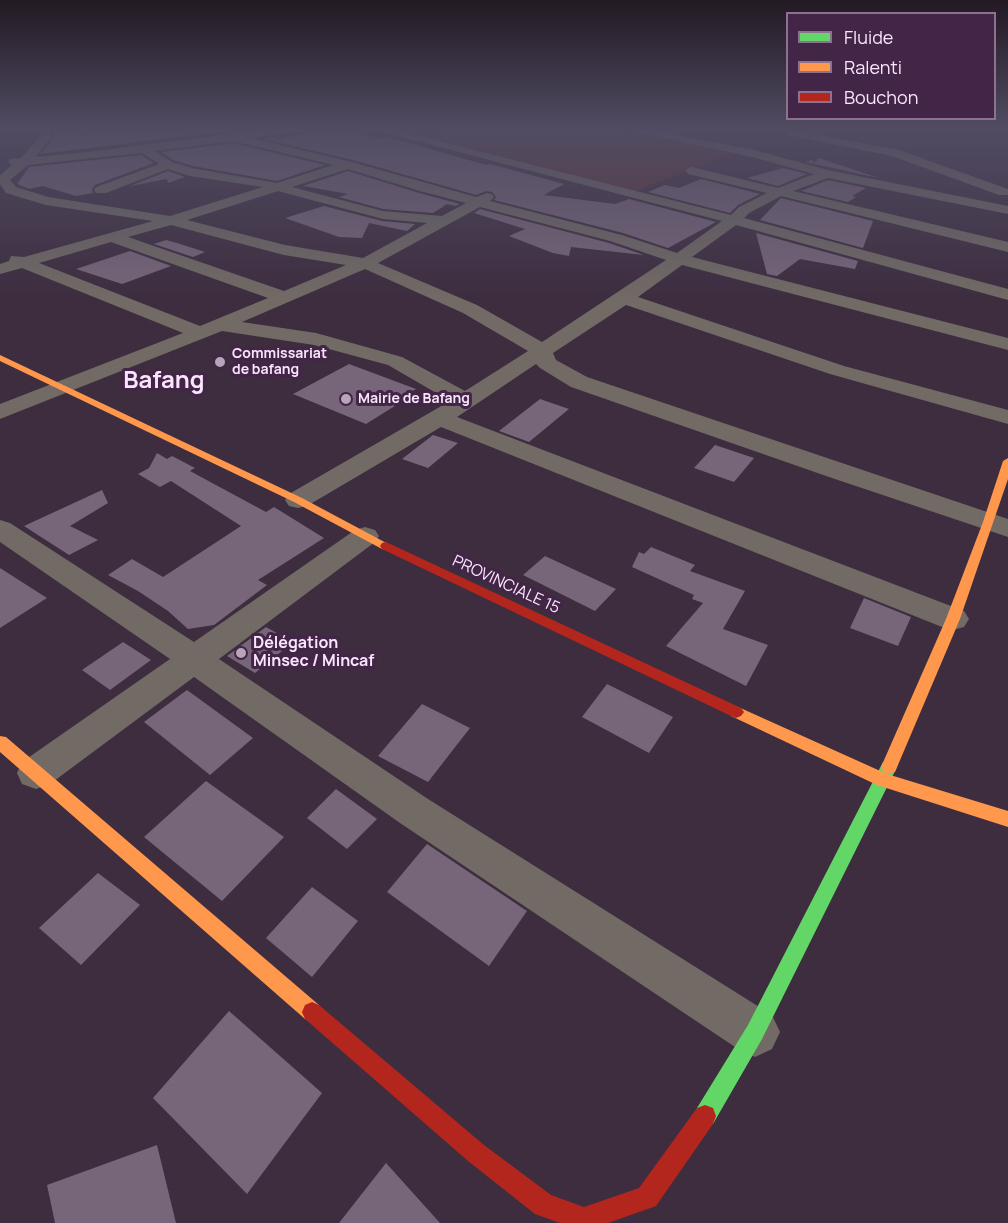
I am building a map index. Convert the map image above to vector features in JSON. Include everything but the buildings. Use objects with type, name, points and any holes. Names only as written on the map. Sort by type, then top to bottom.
[{"type":"street","points":[[7,185],[11,190],[28,197],[172,220],[284,250],[365,263],[420,285],[470,309],[541,350],[547,364],[579,382],[999,525]]},
{"type":"street","points":[[101,190],[114,185]]},
{"type":"street","points":[[270,185],[374,214],[442,220]]},
{"type":"street","points":[[0,269],[284,185]]},
{"type":"street","points":[[415,185],[616,238],[679,259],[1008,344]]},
{"type":"street","points":[[0,412],[210,329],[365,263],[442,220],[513,185]]},
{"type":"street","points":[[593,185],[734,220],[1008,295]]},
{"type":"street","points":[[750,185],[1008,248]]},
{"type":"street","points":[[298,500],[439,418],[624,298],[734,220],[744,210],[797,185]]},
{"type":"street","points":[[883,185],[1008,210]]},
{"type":"street","points":[[986,185],[1008,193]]},
{"type":"street","points":[[111,237],[284,297]]},
{"type":"street","points":[[0,253],[210,329],[316,339],[394,361],[465,400]]},
{"type":"street","points":[[624,298],[837,370],[1008,417]]},
{"type":"street","name":"PROVINCIALE 15","points":[[0,358],[298,500],[365,536],[883,780],[1008,819]]},
{"type":"street","points":[[439,418],[953,620]]},
{"type":"street","points":[[0,742],[476,1153],[537,1214],[584,1220],[646,1197],[702,1121],[755,1032],[883,780],[953,620],[999,525],[1008,460]]},
{"type":"street","points":[[0,529],[414,811],[755,1032]]},
{"type":"street","points":[[36,773],[365,536]]},
{"type":"shaded area","points":[[606,185],[651,185],[633,192]]},
{"type":"traffic: fast","points":[[705,1116],[755,1032],[889,767]]},
{"type":"traffic: slow","points":[[0,358],[298,500],[386,546]]},
{"type":"traffic: slow","points":[[889,767],[953,619],[989,522],[1008,461]]},
{"type":"traffic: slow","points":[[736,712],[883,780],[1008,819]]},
{"type":"traffic: slow","points":[[0,742],[312,1012]]},
{"type":"traffic: jam","points":[[386,546],[736,712]]},
{"type":"traffic: jam","points":[[312,1012],[476,1153],[544,1205],[584,1219],[647,1197],[705,1116]]},
{"type":"place","name":"Commissariat de bafang","points":[[220,362]]},
{"type":"place","name":"Mairie de Bafang","points":[[346,399]]},
{"type":"place","name":"Délégation Minsec / Mincaf","points":[[241,653]]},
{"type":"district","name":"Bafang","points":[[164,381]]}]
